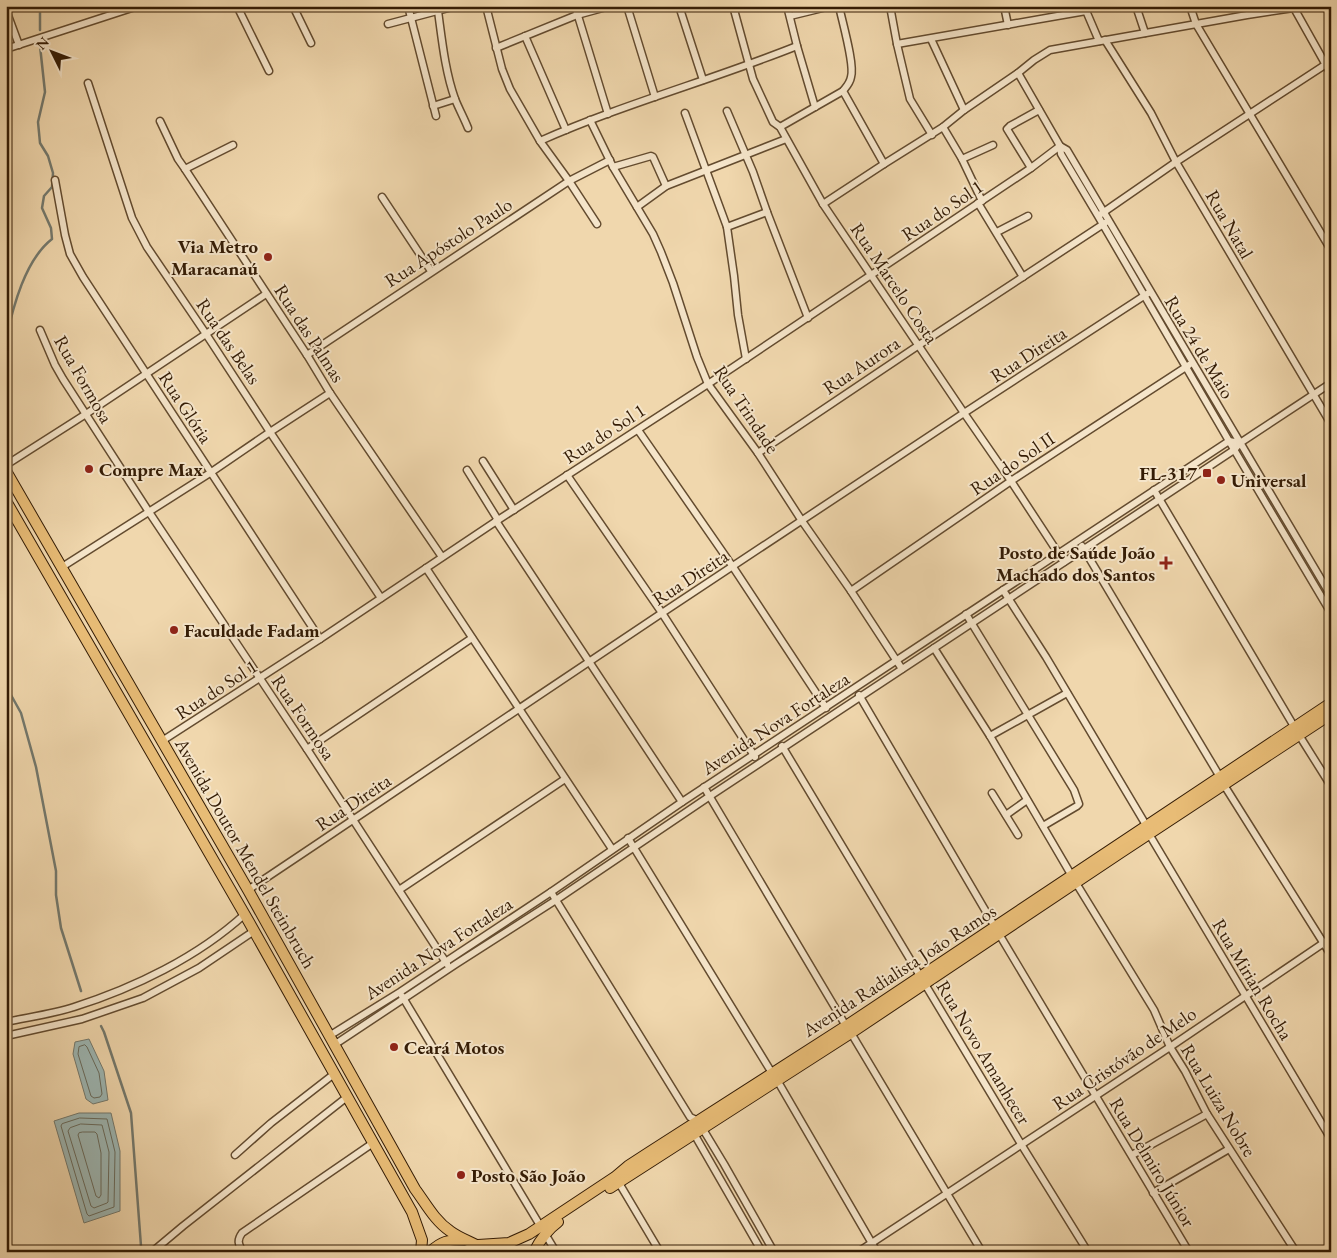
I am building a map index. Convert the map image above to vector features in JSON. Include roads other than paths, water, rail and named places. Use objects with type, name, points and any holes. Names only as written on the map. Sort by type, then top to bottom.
[{"type":"main road","name":"Avenida Doutor Mendel Steinbruch","points":[[6,471],[248,890],[411,1182],[439,1223],[451,1232],[488,1252]]},
{"type":"main road","name":"Avenida Doutor Mendel Steinbruch","points":[[6,502],[245,914],[412,1212],[422,1240],[421,1252]]},
{"type":"main road","name":"Avenida Radialista João Ramos","points":[[534,1252],[542,1230],[695,1126],[849,1030],[1297,731],[1331,704]]},
{"type":"main road","name":"Avenida Radialista João Ramos","points":[[1297,731],[1331,714]]},
{"type":"main road","name":"Avenida Radialista João Ramos","points":[[478,1246],[509,1243],[554,1225],[619,1183],[695,1126]]},
{"type":"main road","points":[[430,1252],[446,1241],[467,1240]]},
{"type":"street","points":[[6,49],[138,6]]},
{"type":"street","points":[[237,6],[269,71]]},
{"type":"street","points":[[293,6],[311,43]]},
{"type":"street","points":[[408,6],[436,116]]},
{"type":"street","points":[[388,24],[456,6]]},
{"type":"street","points":[[486,6],[502,69],[510,89],[540,141],[597,224]]},
{"type":"street","points":[[574,6],[608,114]]},
{"type":"street","points":[[496,48],[577,15],[610,6]]},
{"type":"street","points":[[627,6],[655,96]]},
{"type":"street","points":[[679,6],[703,80]]},
{"type":"street","name":"Rua Marcelo Costa","points":[[733,6],[748,65],[773,122],[780,127],[823,204],[1064,562]]},
{"type":"street","points":[[787,6],[815,106]]},
{"type":"street","points":[[790,16],[831,6]]},
{"type":"street","points":[[780,127],[849,84],[852,76],[851,63],[839,6]]},
{"type":"street","points":[[890,6],[910,99],[932,134]]},
{"type":"street","points":[[1004,6],[1008,25]]},
{"type":"street","points":[[1136,6],[1144,33]]},
{"type":"street","points":[[1190,6],[1196,24],[1331,250]]},
{"type":"street","points":[[1245,6],[1247,15]]},
{"type":"street","points":[[823,204],[943,128],[964,110],[1050,50],[1307,6]]},
{"type":"street","points":[[1294,8],[1328,63],[1331,74]]},
{"type":"street","points":[[897,44],[1008,25],[1085,9]]},
{"type":"street","name":"Rua Natal","points":[[1085,9],[1102,41],[1151,113],[1176,162],[1331,424]]},
{"type":"street","points":[[6,10],[19,45]]},
{"type":"street","points":[[438,11],[444,54],[455,99],[468,128]]},
{"type":"street","points":[[525,36],[566,130]]},
{"type":"street","points":[[930,39],[964,110]]},
{"type":"street","points":[[540,141],[590,120],[797,46]]},
{"type":"street","points":[[1101,214],[1249,113],[1328,63]]},
{"type":"street","name":"Rua 24 de Maio","points":[[1018,73],[1060,146],[1060,154],[1101,214],[1143,296],[1228,442],[1331,612]]},
{"type":"street","name":"Rua das Belas","points":[[88,83],[132,218],[146,247],[381,598]]},
{"type":"street","points":[[842,90],[884,164]]},
{"type":"street","points":[[433,106],[455,99]]},
{"type":"street","points":[[1031,168],[1007,129],[1039,110]]},
{"type":"street","points":[[727,111],[753,172],[808,318]]},
{"type":"street","points":[[686,113],[727,227],[738,315],[746,359]]},
{"type":"street","name":"Rua Trindade","points":[[590,120],[613,167],[653,234],[673,283],[697,357],[708,384],[758,453],[902,669]]},
{"type":"street","name":"Rua das Palmas","points":[[160,121],[178,159],[330,393],[442,557]]},
{"type":"street","points":[[943,128],[962,159],[980,202],[1023,277]]},
{"type":"street","points":[[637,207],[666,186],[786,139]]},
{"type":"street","points":[[185,169],[233,145]]},
{"type":"street","points":[[962,159],[993,145]]},
{"type":"street","name":"Rua do Sol 1","points":[[162,741],[808,318],[1031,168],[1060,146]]},
{"type":"street","points":[[613,167],[651,156],[666,186]]},
{"type":"street","name":"Rua Apóstolo Paulo","points":[[307,355],[569,181],[610,160]]},
{"type":"street","name":"Rua Glória","points":[[56,180],[70,254],[210,473],[320,639]]},
{"type":"street","points":[[382,197],[431,271]]},
{"type":"street","points":[[727,227],[767,212]]},
{"type":"street","points":[[997,232],[1028,216]]},
{"type":"street","name":"Rua 24 de Maio","points":[[1105,223],[1150,292],[1331,596]]},
{"type":"street","name":"Rua Aurora","points":[[758,453],[918,345],[1105,223]]},
{"type":"street","name":"Rua Direita","points":[[248,890],[662,613],[1150,292]]},
{"type":"street","points":[[6,465],[266,294]]},
{"type":"street","name":"Rua Formosa","points":[[40,330],[55,365],[86,414],[149,512],[308,749],[450,968]]},
{"type":"street","name":"Rua do Sol II","points":[[850,591],[1011,481],[1192,363]]},
{"type":"street","name":"Avenida Nova Fortaleza","points":[[332,1041],[404,999],[556,900],[710,796],[972,624],[1008,598],[1234,450],[1240,443],[1331,383]]},
{"type":"street","points":[[62,567],[210,473],[330,393]]},
{"type":"street","points":[[638,430],[733,567],[826,708]]},
{"type":"street","points":[[1228,442],[1240,443]]},
{"type":"street","name":"Avenida Nova Fortaleza","points":[[332,1041],[400,992],[551,892],[612,848],[1228,442]]},
{"type":"street","points":[[483,461],[514,510]]},
{"type":"street","points":[[467,470],[497,521],[682,802]]},
{"type":"street","points":[[567,475],[662,613],[760,764]]},
{"type":"street","points":[[1154,490],[1331,786]]},
{"type":"street","points":[[1263,500],[1270,495]]},
{"type":"street","points":[[1078,540],[1222,781],[1331,955]]},
{"type":"street","points":[[1305,569],[1312,565]]},
{"type":"street","points":[[426,568],[612,848]]},
{"type":"street","name":"Rua Mirian Rocha","points":[[1003,590],[1046,657],[1331,1139]]},
{"type":"street","points":[[966,614],[1074,790],[1079,804],[1043,826]]},
{"type":"street","points":[[308,749],[472,638]]},
{"type":"street","name":"Rua Luiza Nobre","points":[[934,648],[990,736],[1154,1010],[1170,1047],[1185,1071],[1207,1114],[1294,1250]]},
{"type":"street","name":"Rua Delmiro Júnior","points":[[854,689],[1189,1252]]},
{"type":"street","points":[[990,736],[1067,693]]},
{"type":"street","name":"Rua Novo Amanhecer","points":[[778,739],[1088,1252]]},
{"type":"street","points":[[399,890],[565,779]]},
{"type":"street","points":[[704,788],[982,1252]]},
{"type":"street","points":[[992,793],[1018,835]]},
{"type":"street","points":[[1006,816],[1027,800]]},
{"type":"street","points":[[628,838],[774,1077],[877,1252]]},
{"type":"street","points":[[551,892],[695,1126],[724,1164],[774,1252]]},
{"type":"street","points":[[6,1022],[72,1008],[143,980],[184,958],[228,930],[245,914]]},
{"type":"street","points":[[6,1036],[76,1020],[143,998],[199,968],[254,931]]},
{"type":"street","name":"Rua Cristóvão de Melo","points":[[858,1252],[1170,1047],[1331,938]]},
{"type":"street","points":[[400,992],[556,1252]]},
{"type":"street","points":[[72,1008],[76,1020]]},
{"type":"street","points":[[235,1155],[271,1123],[334,1074]]},
{"type":"street","points":[[152,1252],[347,1097]]},
{"type":"street","points":[[1132,1155],[1207,1114]]},
{"type":"street","points":[[695,1126],[714,1170],[762,1252]]},
{"type":"street","points":[[243,1252],[238,1243],[242,1233],[373,1143]]},
{"type":"street","points":[[1153,1192],[1229,1149]]},
{"type":"street","points":[[714,1170],[724,1164]]},
{"type":"street","points":[[619,1183],[660,1252]]},
{"type":"street","points":[[754,1239],[762,1233]]},
{"type":"street","points":[[1286,1252],[1294,1250]]},
{"type":"water","points":[[89,1039],[104,1071],[108,1100],[93,1104],[86,1099],[73,1054],[75,1042]]},
{"type":"water","points":[[79,1113],[111,1113],[120,1151],[120,1211],[84,1223],[54,1121]]},
{"type":"waterway","points":[[40,6],[40,30]]},
{"type":"waterway","points":[[6,339],[12,313],[27,271],[34,259],[52,239],[51,228],[42,208],[44,196],[52,187],[53,173],[48,156],[40,143],[38,122],[45,92],[40,46]]},
{"type":"waterway","points":[[6,686],[21,713],[36,767],[56,871],[56,895],[61,928],[81,991]]},
{"type":"waterway","points":[[101,1026],[131,1113],[141,1246]]},
{"type":"place","name":"Via Metro Maracanaú","points":[[268,257]]},
{"type":"place","name":"Compre Max","points":[[89,469]]},
{"type":"place","name":"FL-317","points":[[1207,473]]},
{"type":"place","name":"Universal","points":[[1221,480]]},
{"type":"place","name":"Posto de Saúde João Machado dos Santos","points":[[1166,563]]},
{"type":"place","name":"Faculdade Fadam","points":[[174,630]]},
{"type":"place","name":"Ceará Motos","points":[[394,1047]]},
{"type":"place","name":"Posto São João","points":[[461,1175]]}]
